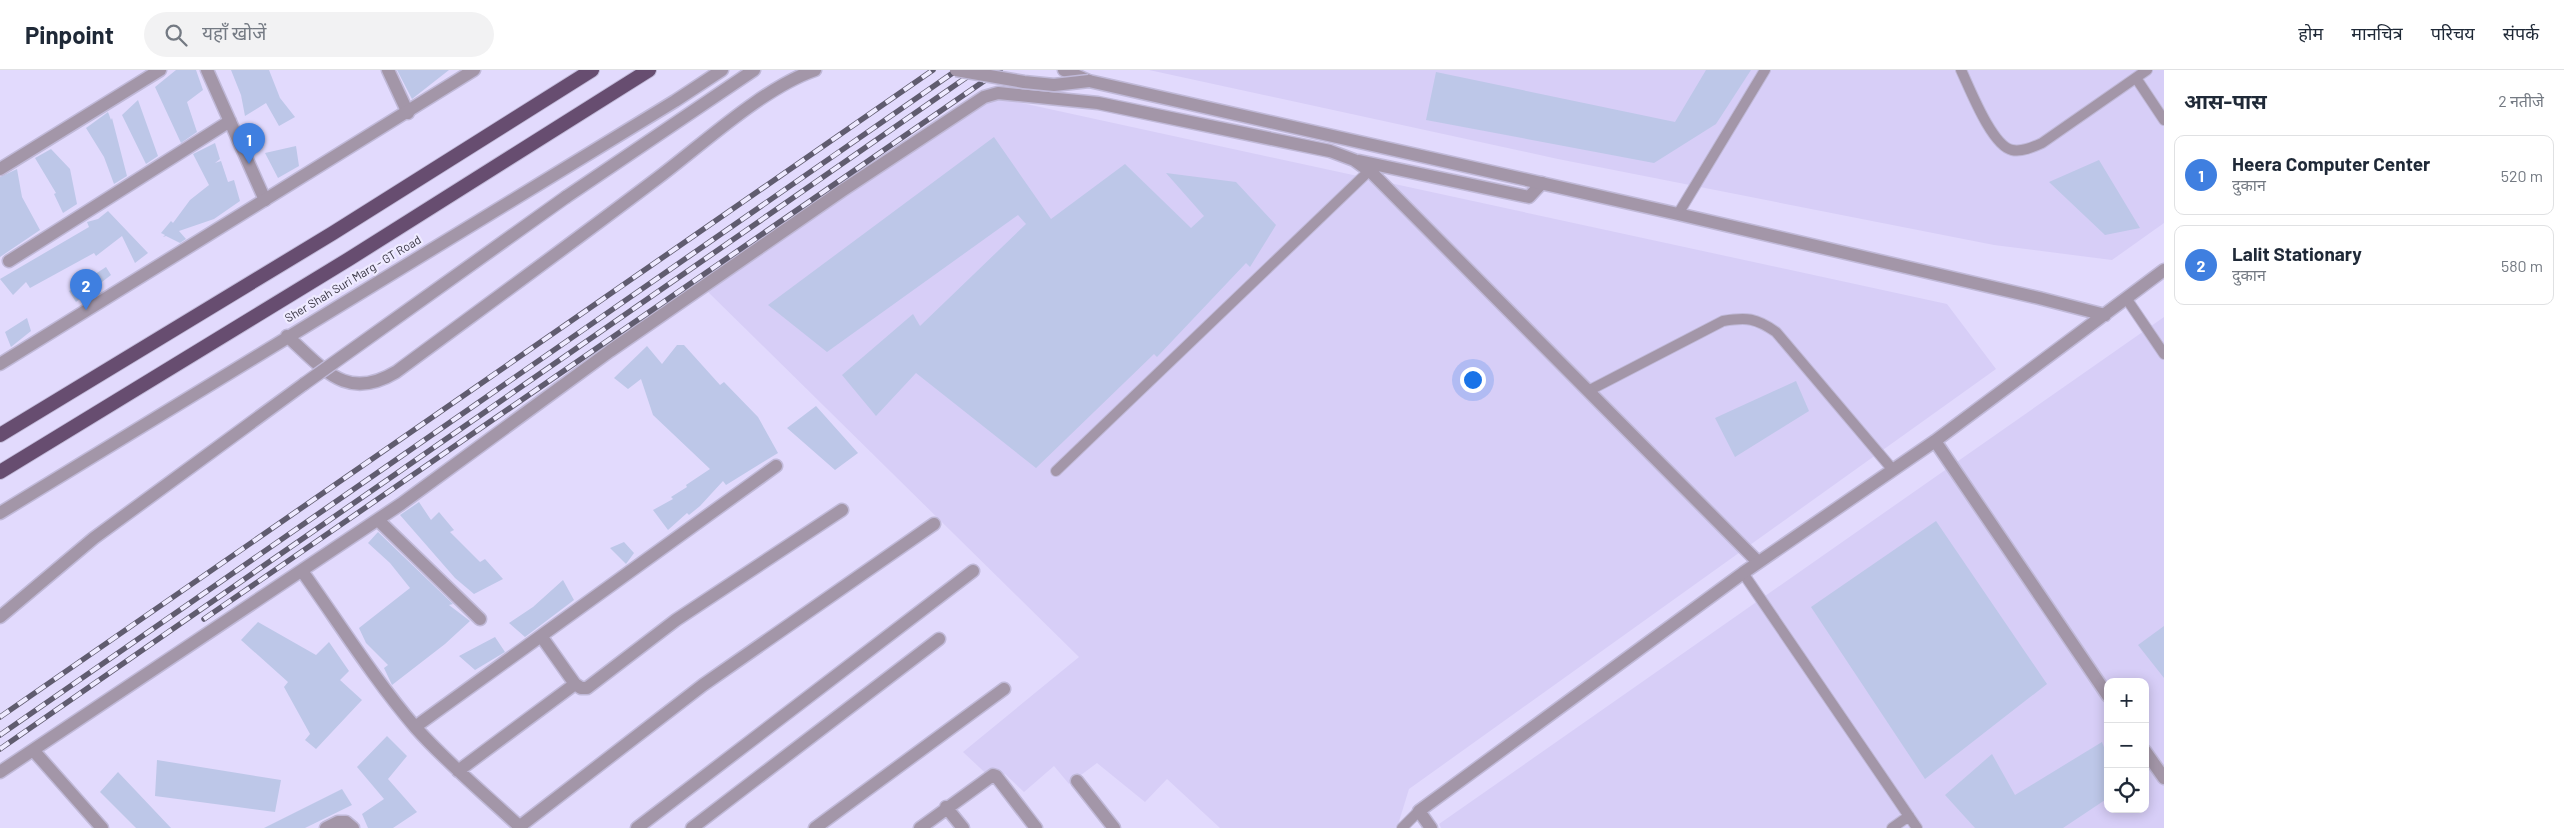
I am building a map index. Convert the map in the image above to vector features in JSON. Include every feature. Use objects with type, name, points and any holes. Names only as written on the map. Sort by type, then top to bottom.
[{"type":"highway","points":[[0,436],[316,243],[592,70]]},
{"type":"highway","name":"Sher Shah Suri Marg - GT Road","points":[[0,472],[357,254],[649,70]]},
{"type":"street","points":[[0,169],[160,70]]},
{"type":"street","points":[[207,70],[264,200]]},
{"type":"street","points":[[388,70],[408,113]]},
{"type":"street","points":[[0,364],[408,113],[474,70]]},
{"type":"street","name":"Sher Shah Suri Marg - GT Road","points":[[0,513],[722,70]]},
{"type":"street","points":[[0,616],[94,538],[304,384],[566,197],[754,70]]},
{"type":"street","points":[[287,336],[325,370],[339,378],[365,385],[379,382],[396,372],[762,99],[794,77],[815,70]]},
{"type":"street","points":[[956,70],[1024,82],[1054,85],[1088,81]]},
{"type":"street","points":[[1064,70],[1088,81],[1678,214],[2018,293],[2104,315]]},
{"type":"street","points":[[0,772],[378,520],[610,352],[843,190],[984,98],[1011,93],[1098,103],[1330,151],[1354,160],[1529,197],[1542,183]]},
{"type":"street","points":[[9,260],[230,121]]},
{"type":"street","points":[[1354,160],[1369,171],[1758,562]]},
{"type":"street","points":[[1431,828],[1419,811],[1758,562],[1935,440],[2164,270]]},
{"type":"street","points":[[1935,440],[2104,690]]},
{"type":"street","points":[[415,727],[776,466]]},
{"type":"street","points":[[541,636],[575,684],[580,688],[587,688],[683,615],[842,510]]},
{"type":"street","points":[[378,520],[480,619]]},
{"type":"street","points":[[302,570],[383,686],[415,727],[458,771],[520,827],[703,685],[934,524]]},
{"type":"street","points":[[637,828],[973,571]]},
{"type":"street","points":[[692,828],[939,640]]},
{"type":"street","points":[[458,771],[575,684]]},
{"type":"street","points":[[815,828],[1004,689]]},
{"type":"street","points":[[33,750],[102,828]]},
{"type":"street","points":[[2149,757],[2164,778]]},
{"type":"street","points":[[920,828],[946,807],[994,775],[1036,828]]},
{"type":"street","points":[[1077,782],[1114,828]]},
{"type":"street","points":[[946,807],[963,828]]},
{"type":"street","points":[[326,828],[338,822],[346,822],[353,828]]},
{"type":"lane","points":[[1678,214],[1765,70]]},
{"type":"lane","points":[[1961,70],[1994,135],[2003,146],[2013,150],[2027,149],[2042,143],[2147,70]]},
{"type":"lane","points":[[2136,78],[2164,120]]},
{"type":"lane","points":[[1056,470],[1369,171]]},
{"type":"lane","points":[[2126,298],[2164,354]]},
{"type":"lane","points":[[1588,391],[1723,320],[1741,318],[1760,321],[1776,332],[1893,470]]},
{"type":"lane","points":[[1743,573],[1917,828]]},
{"type":"lane","points":[[1402,828],[1419,811]]},
{"type":"lane","points":[[1892,828],[1909,816]]},
{"type":"shaded area","points":[[1149,70],[2164,70],[2164,223],[2112,260],[1994,245],[1558,159]]},
{"type":"shaded area","points":[[989,96],[1947,304],[1996,369],[1409,789],[1397,828],[1220,828],[1167,779],[1145,802],[1097,763],[1069,784],[1054,766],[1024,792],[1005,774],[995,782],[963,752],[1079,657],[705,289]]},
{"type":"shaded area","points":[[2164,317],[2164,828],[1441,828],[1439,824]]},
{"type":"building","points":[[176,70],[196,70],[203,90],[187,102],[197,132],[181,143],[155,87]]},
{"type":"building","points":[[231,70],[269,70],[280,98],[295,117],[279,126],[266,103],[245,116],[241,95]]},
{"type":"building","points":[[397,70],[449,70],[412,99]]},
{"type":"building","points":[[1706,70],[1751,70],[1716,124],[1654,163],[1426,120],[1436,72],[1675,122]]},
{"type":"building","points":[[138,100],[158,156],[146,164],[122,115]]},
{"type":"building","points":[[108,112],[111,120],[112,118],[127,176],[114,184],[104,157],[86,128]]},
{"type":"building","points":[[994,137],[1051,219],[1125,164],[1191,228],[1204,216],[1166,173],[1236,182],[1276,225],[1250,267],[1246,263],[1157,357],[1154,354],[1036,468],[916,373],[876,416],[842,375],[913,314],[920,326],[1026,224],[1018,215],[827,352],[768,305]]},
{"type":"building","points":[[215,143],[220,159],[215,163],[221,161],[228,182],[234,180],[240,201],[214,219],[179,231],[186,239],[180,243],[166,236],[163,237],[165,235],[161,233],[171,221],[173,223],[190,200],[209,185],[193,154]]},
{"type":"building","points":[[296,146],[299,166],[278,178],[265,153]]},
{"type":"building","points":[[51,149],[70,169],[77,204],[63,213],[54,194],[56,193],[35,158]]},
{"type":"building","points":[[2099,160],[2140,228],[2105,235],[2049,182]]},
{"type":"building","points":[[17,169],[22,197],[40,230],[0,257],[0,177]]},
{"type":"building","points":[[108,211],[148,253],[135,263],[122,236],[96,256],[94,253],[30,288],[26,282],[13,295],[0,279],[89,227],[87,222],[98,219]]},
{"type":"building","points":[[106,267],[111,275],[76,302],[69,291]]},
{"type":"building","points":[[27,318],[31,331],[11,347],[5,332]]},
{"type":"building","points":[[677,345],[684,345],[720,385],[724,382],[758,417],[778,453],[726,485],[723,481],[700,506],[689,515],[687,513],[668,530],[653,510],[673,499],[671,497],[710,469],[653,415],[641,379],[628,389],[614,378],[647,346],[662,364]]},
{"type":"building","points":[[1796,381],[1809,411],[1735,457],[1715,418]]},
{"type":"building","points":[[816,406],[858,453],[835,470],[787,428]]},
{"type":"building","points":[[419,502],[431,520],[439,512],[454,530],[450,532],[480,562],[485,559],[503,579],[474,594],[455,578],[400,515]]},
{"type":"building","points":[[1936,521],[2047,684],[1925,779],[1811,607]]},
{"type":"building","points":[[378,532],[453,604],[449,605],[470,621],[445,644],[392,685],[384,668],[388,665],[366,643],[359,628],[410,588],[390,563],[368,543]]},
{"type":"building","points":[[624,542],[634,553],[626,564],[610,548]]},
{"type":"building","points":[[563,580],[574,600],[525,637],[509,623],[533,607]]},
{"type":"building","points":[[258,622],[316,655],[329,642],[349,671],[340,680],[362,700],[316,749],[305,740],[310,734],[284,687],[288,682],[241,640]]},
{"type":"building","points":[[2164,626],[2164,678],[2138,645]]},
{"type":"building","points":[[495,637],[505,652],[475,670],[459,656]]},
{"type":"building","points":[[387,736],[407,756],[388,779],[417,812],[393,828],[368,828],[362,814],[384,799],[357,767]]},
{"type":"building","points":[[2102,742],[2104,747],[2104,801],[2063,828],[1975,828],[1945,795],[1992,754],[2015,795]]},
{"type":"building","points":[[157,760],[281,780],[275,812],[155,796]]},
{"type":"building","points":[[118,772],[171,828],[136,828],[100,792]]},
{"type":"building","points":[[342,789],[352,805],[305,828],[264,828]]},
{"type":"railway","points":[[0,717],[933,70]]},
{"type":"railway","points":[[0,735],[957,70]]},
{"type":"railway","points":[[0,749],[977,70]]},
{"type":"railway","points":[[204,619],[1000,70]]},
{"type":"place","name":"Heera Computer Center","points":[[249,164]]},
{"type":"place","name":"Lalit Stationary","points":[[86,310]]}]
